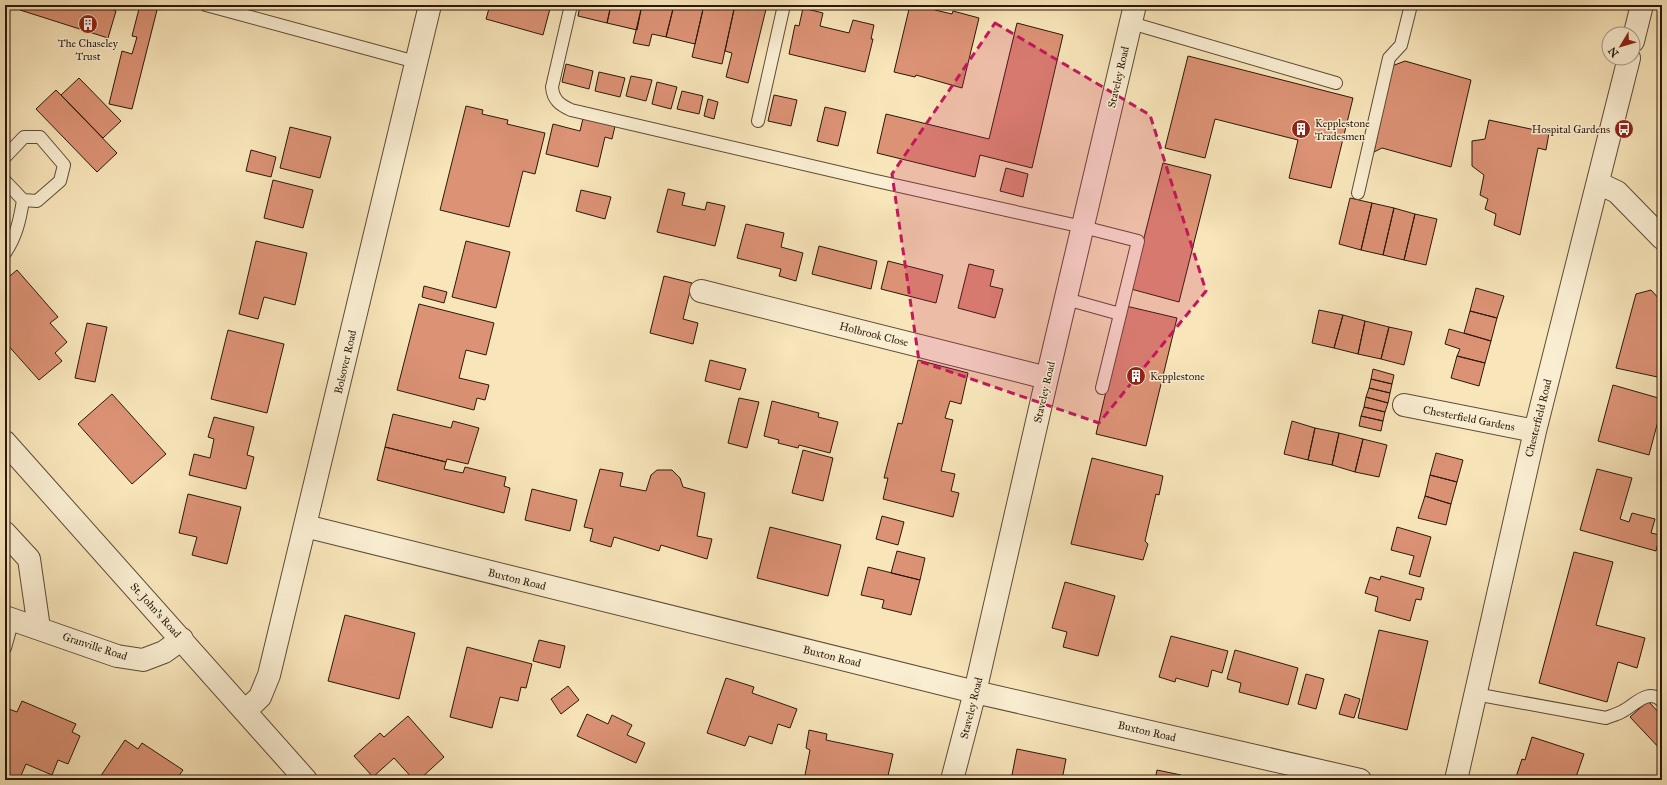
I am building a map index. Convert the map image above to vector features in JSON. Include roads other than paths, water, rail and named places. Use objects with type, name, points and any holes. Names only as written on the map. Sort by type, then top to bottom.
[{"type":"street","name":"Bolsover Road","points":[[245,711],[260,697],[269,675],[430,5]]},
{"type":"street","points":[[1637,26],[1642,5]]},
{"type":"street","name":"Staveley Road","points":[[952,780],[975,692],[1133,14]]},
{"type":"street","name":"Chesterfield Road","points":[[1456,780],[1534,431],[1627,66]]},
{"type":"street","points":[[1598,183],[1616,192],[1662,238]]},
{"type":"street","name":"Holbrook Close","points":[[700,291],[1047,378]]},
{"type":"street","name":"Chesterfield Gardens","points":[[1404,405],[1534,431]]},
{"type":"street","name":"St. John's Road","points":[[5,442],[306,780]]},
{"type":"street","name":"Buxton Road","points":[[305,526],[975,692],[1360,780]]},
{"type":"street","points":[[5,533],[29,559],[39,628]]},
{"type":"street","name":"Granville Road","points":[[9,618],[117,656],[143,660],[164,652],[182,639]]},
{"type":"lane","points":[[206,5],[416,62]]},
{"type":"lane","points":[[571,5],[552,87],[552,94],[561,106],[872,180],[1083,227],[1138,241],[1102,388]]},
{"type":"lane","points":[[758,121],[784,5]]},
{"type":"lane","points":[[1358,193],[1389,58],[1402,45],[1411,5]]},
{"type":"lane","points":[[1133,14],[1336,83]]},
{"type":"lane","points":[[5,157],[24,137],[40,137],[64,165],[60,181],[37,201],[23,200],[5,181]]},
{"type":"lane","points":[[5,253],[15,236],[20,222],[23,200]]},
{"type":"lane","points":[[1066,299],[1120,314]]},
{"type":"lane","points":[[5,648],[9,618]]},
{"type":"lane","points":[[1475,694],[1606,718],[1623,712],[1644,696],[1658,697],[1662,700]]},
{"type":"place","name":"The Chaseley Trust","points":[[88,24]]},
{"type":"place","name":"Kepplestone Tradesmen","points":[[1301,129]]},
{"type":"place","name":"Hospital Gardens","points":[[1624,129]]},
{"type":"place","name":"Kepplestone","points":[[1136,376]]}]
